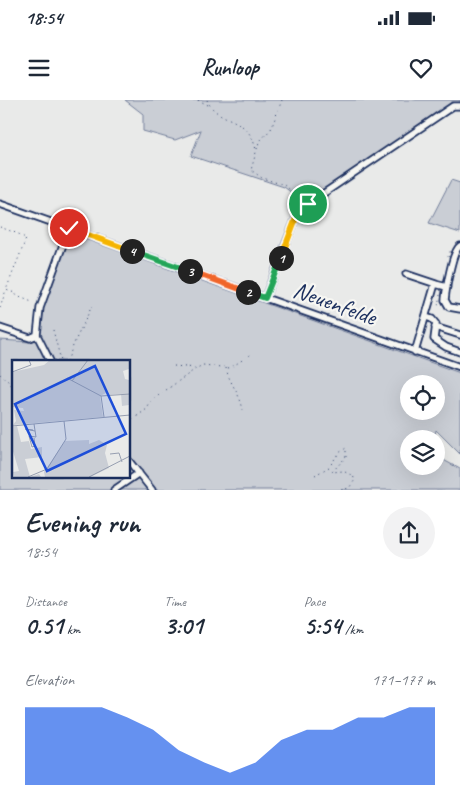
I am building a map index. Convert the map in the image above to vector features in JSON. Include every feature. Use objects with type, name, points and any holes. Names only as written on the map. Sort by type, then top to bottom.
[{"type":"street","points":[[265,298],[299,210],[453,106],[460,106]]},
{"type":"street","name":"Neuenfelde","points":[[0,204],[460,367]]},
{"type":"street","points":[[50,360],[37,335],[40,308],[69,228]]},
{"type":"street","points":[[460,246],[456,249],[445,300],[447,306],[460,309]]},
{"type":"street","points":[[406,274],[447,287]]},
{"type":"street","points":[[415,352],[436,284]]},
{"type":"street","points":[[426,317],[435,322],[434,339],[448,348],[460,352]]},
{"type":"street","points":[[435,327],[460,335]]},
{"type":"street","points":[[0,328],[30,338],[37,335]]},
{"type":"street","points":[[130,462],[152,490]]},
{"type":"street","points":[[114,490],[138,473]]},
{"type":"path","points":[[198,100],[209,105]]},
{"type":"path","points":[[207,100],[214,112],[240,123],[254,140],[256,150],[251,170],[262,178],[284,185],[308,204]]},
{"type":"path","points":[[254,157],[259,142],[271,129],[282,100]]},
{"type":"path","points":[[0,226],[26,239],[0,308]]},
{"type":"path","points":[[6,290],[32,302]]},
{"type":"path","points":[[67,360],[92,306]]},
{"type":"path","points":[[53,330],[61,360]]},
{"type":"path","points":[[130,421],[147,409],[152,400],[203,364],[230,368],[253,353]]},
{"type":"path","points":[[174,366],[197,368]]},
{"type":"path","points":[[226,367],[241,400],[243,410]]},
{"type":"path","points":[[0,374],[12,386]]},
{"type":"path","points":[[316,475],[329,467],[339,453],[346,448],[346,457],[332,472],[343,471],[353,476],[355,480],[349,488],[341,490]]},
{"type":"shaded area","points":[[125,100],[460,100],[460,104],[307,204],[284,187],[191,156],[201,130],[175,140],[143,131],[143,114]]},
{"type":"shaded area","points":[[451,180],[460,183],[460,233],[429,223]]},
{"type":"shaded area","points":[[71,234],[460,373],[460,454],[445,439],[445,430],[400,430],[400,475],[445,475],[445,461],[460,469],[460,490],[0,490],[0,340],[30,342],[39,336],[43,308]]},
{"type":"route","points":[[69,228],[265,298],[299,210],[308,204]]}]
